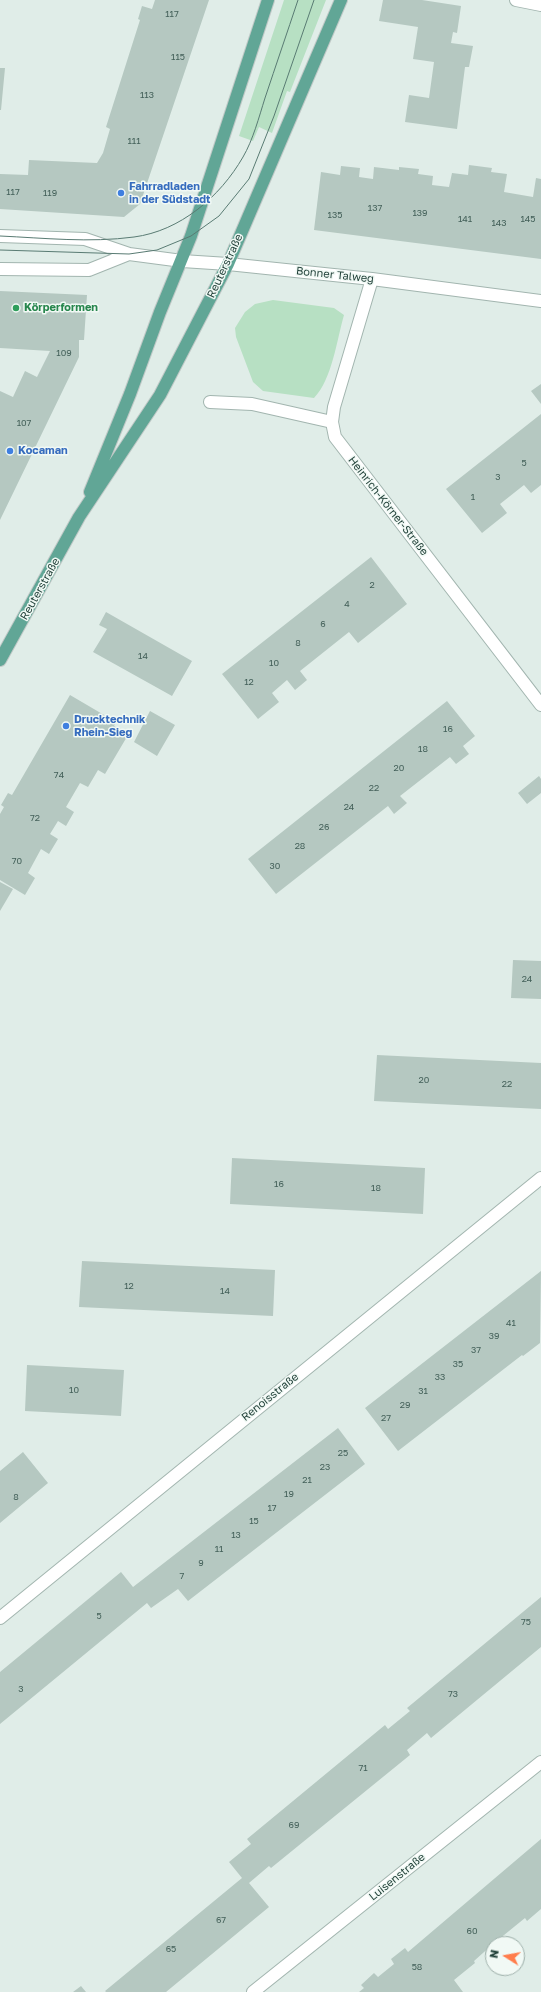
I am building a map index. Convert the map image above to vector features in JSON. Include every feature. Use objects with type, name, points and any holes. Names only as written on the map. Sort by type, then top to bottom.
[{"type":"main road","name":"Reuterstraße","points":[[79,517],[182,261],[268,0]]},
{"type":"main road","name":"Reuterstraße","points":[[0,660],[79,517],[160,395],[228,264],[340,0]]},
{"type":"street","points":[[516,0],[541,5]]},
{"type":"street","name":"Bonner Talweg","points":[[0,236],[85,239],[129,254],[182,261],[228,264],[372,279],[541,301]]},
{"type":"street","name":"Bonner Talweg","points":[[0,269],[89,270],[129,254]]},
{"type":"street","name":"Heinrich-Körner-Straße","points":[[372,279],[334,407],[332,422],[334,437],[541,706]]},
{"type":"street","points":[[210,402],[252,404],[332,422]]},
{"type":"street","name":"Renoisstraße","points":[[0,1618],[541,1178]]},
{"type":"street","name":"Luisenstraße","points":[[253,1992],[541,1762]]},
{"type":"green space","points":[[284,0],[326,0],[290,92],[287,91],[272,133],[259,127],[253,141],[239,136]]},
{"type":"green space","points":[[273,300],[334,308],[344,315],[330,370],[320,390],[314,398],[263,391],[253,382],[236,337],[235,328],[245,312],[255,304]]},
{"type":"building","points":[[155,0],[209,0],[140,204],[124,217],[0,209],[0,174],[28,175],[29,160],[97,163],[103,153],[110,129],[106,127],[140,20],[138,19],[142,6],[152,9]]},
{"type":"building","points":[[383,0],[422,0],[461,6],[457,33],[453,32],[451,43],[473,46],[469,67],[465,67],[457,129],[405,122],[409,95],[429,98],[434,62],[413,59],[418,27],[379,21]]},
{"type":"building","points":[[0,68],[5,68],[1,110],[0,110]]},
{"type":"building","points":[[469,165],[492,168],[491,172],[507,174],[504,192],[533,197],[536,178],[541,179],[541,259],[314,230],[321,172],[340,175],[341,166],[360,168],[359,177],[373,179],[374,167],[399,170],[399,167],[419,169],[418,174],[433,176],[432,185],[449,187],[452,173],[468,175]]},
{"type":"building","points":[[0,291],[87,295],[84,340],[79,340],[79,357],[0,520],[0,391],[13,397],[25,371],[37,377],[50,351],[0,348]]},
{"type":"building","points":[[541,384],[541,404],[531,391]]},
{"type":"building","points":[[541,414],[541,485],[531,493],[524,485],[500,504],[507,513],[482,533],[446,489]]},
{"type":"building","points":[[371,557],[407,604],[358,643],[349,632],[300,671],[307,680],[295,690],[287,680],[272,693],[279,702],[258,719],[222,674]]},
{"type":"building","points":[[106,612],[192,661],[172,696],[93,652],[107,629],[99,625]]},
{"type":"building","points":[[70,695],[116,722],[114,726],[128,735],[105,774],[98,770],[88,787],[80,783],[66,807],[74,812],[66,826],[58,821],[50,834],[58,839],[49,854],[41,849],[28,873],[35,878],[25,895],[0,880],[0,814],[4,807],[1,805],[8,793],[12,795]]},
{"type":"building","points":[[447,701],[475,736],[463,746],[469,754],[456,764],[450,757],[400,796],[407,803],[394,814],[388,806],[276,894],[248,859]]},
{"type":"building","points":[[150,711],[175,725],[157,756],[134,742]]},
{"type":"building","points":[[539,776],[541,779],[541,793],[527,804],[518,793]]},
{"type":"building","points":[[0,882],[13,889],[0,911]]},
{"type":"building","points":[[513,960],[541,961],[541,999],[511,998]]},
{"type":"building","points":[[377,1055],[541,1063],[541,1109],[374,1101]]},
{"type":"building","points":[[232,1158],[425,1168],[423,1214],[230,1204]]},
{"type":"building","points":[[82,1261],[275,1270],[273,1316],[79,1307]]},
{"type":"building","points":[[541,1271],[540,1343],[523,1356],[522,1355],[398,1451],[365,1408]]},
{"type":"building","points":[[27,1365],[124,1370],[121,1416],[25,1411]]},
{"type":"building","points":[[338,1428],[365,1464],[188,1601],[178,1589],[151,1608],[147,1603],[0,1724],[0,1672],[121,1572],[133,1587]]},
{"type":"building","points":[[23,1452],[48,1483],[0,1523],[0,1471]]},
{"type":"building","points":[[541,1597],[541,1647],[431,1738],[427,1733],[407,1750],[410,1755],[271,1868],[269,1866],[249,1883],[269,1907],[166,1992],[105,1991],[242,1878],[229,1862],[251,1844],[247,1839],[385,1725],[388,1729],[410,1711],[407,1708]]},
{"type":"building","points":[[541,1839],[541,1909],[527,1921],[525,1918],[503,1936],[485,1936],[485,1951],[474,1961],[475,1963],[454,1980],[463,1992],[359,1992],[364,1988],[361,1985],[374,1973],[378,1977],[394,1964],[391,1959],[405,1948],[408,1952]]},
{"type":"building","points":[[81,1986],[86,1992],[73,1992]]},
{"type":"tram line","points":[[0,236],[84,240],[134,237],[167,228],[183,220],[197,210],[223,186],[234,172],[247,150],[256,128],[298,0]]},
{"type":"tram line","points":[[0,250],[129,254],[157,250],[191,236],[219,216],[249,179],[274,116],[314,0]]},
{"type":"place","name":"Fahrradladen in der Südstadt","points":[[121,193]]},
{"type":"place","name":"Körperformen","points":[[16,308]]},
{"type":"place","name":"Kocaman","points":[[10,451]]},
{"type":"place","name":"Drucktechnik Rhein-Sieg","points":[[66,726]]}]
